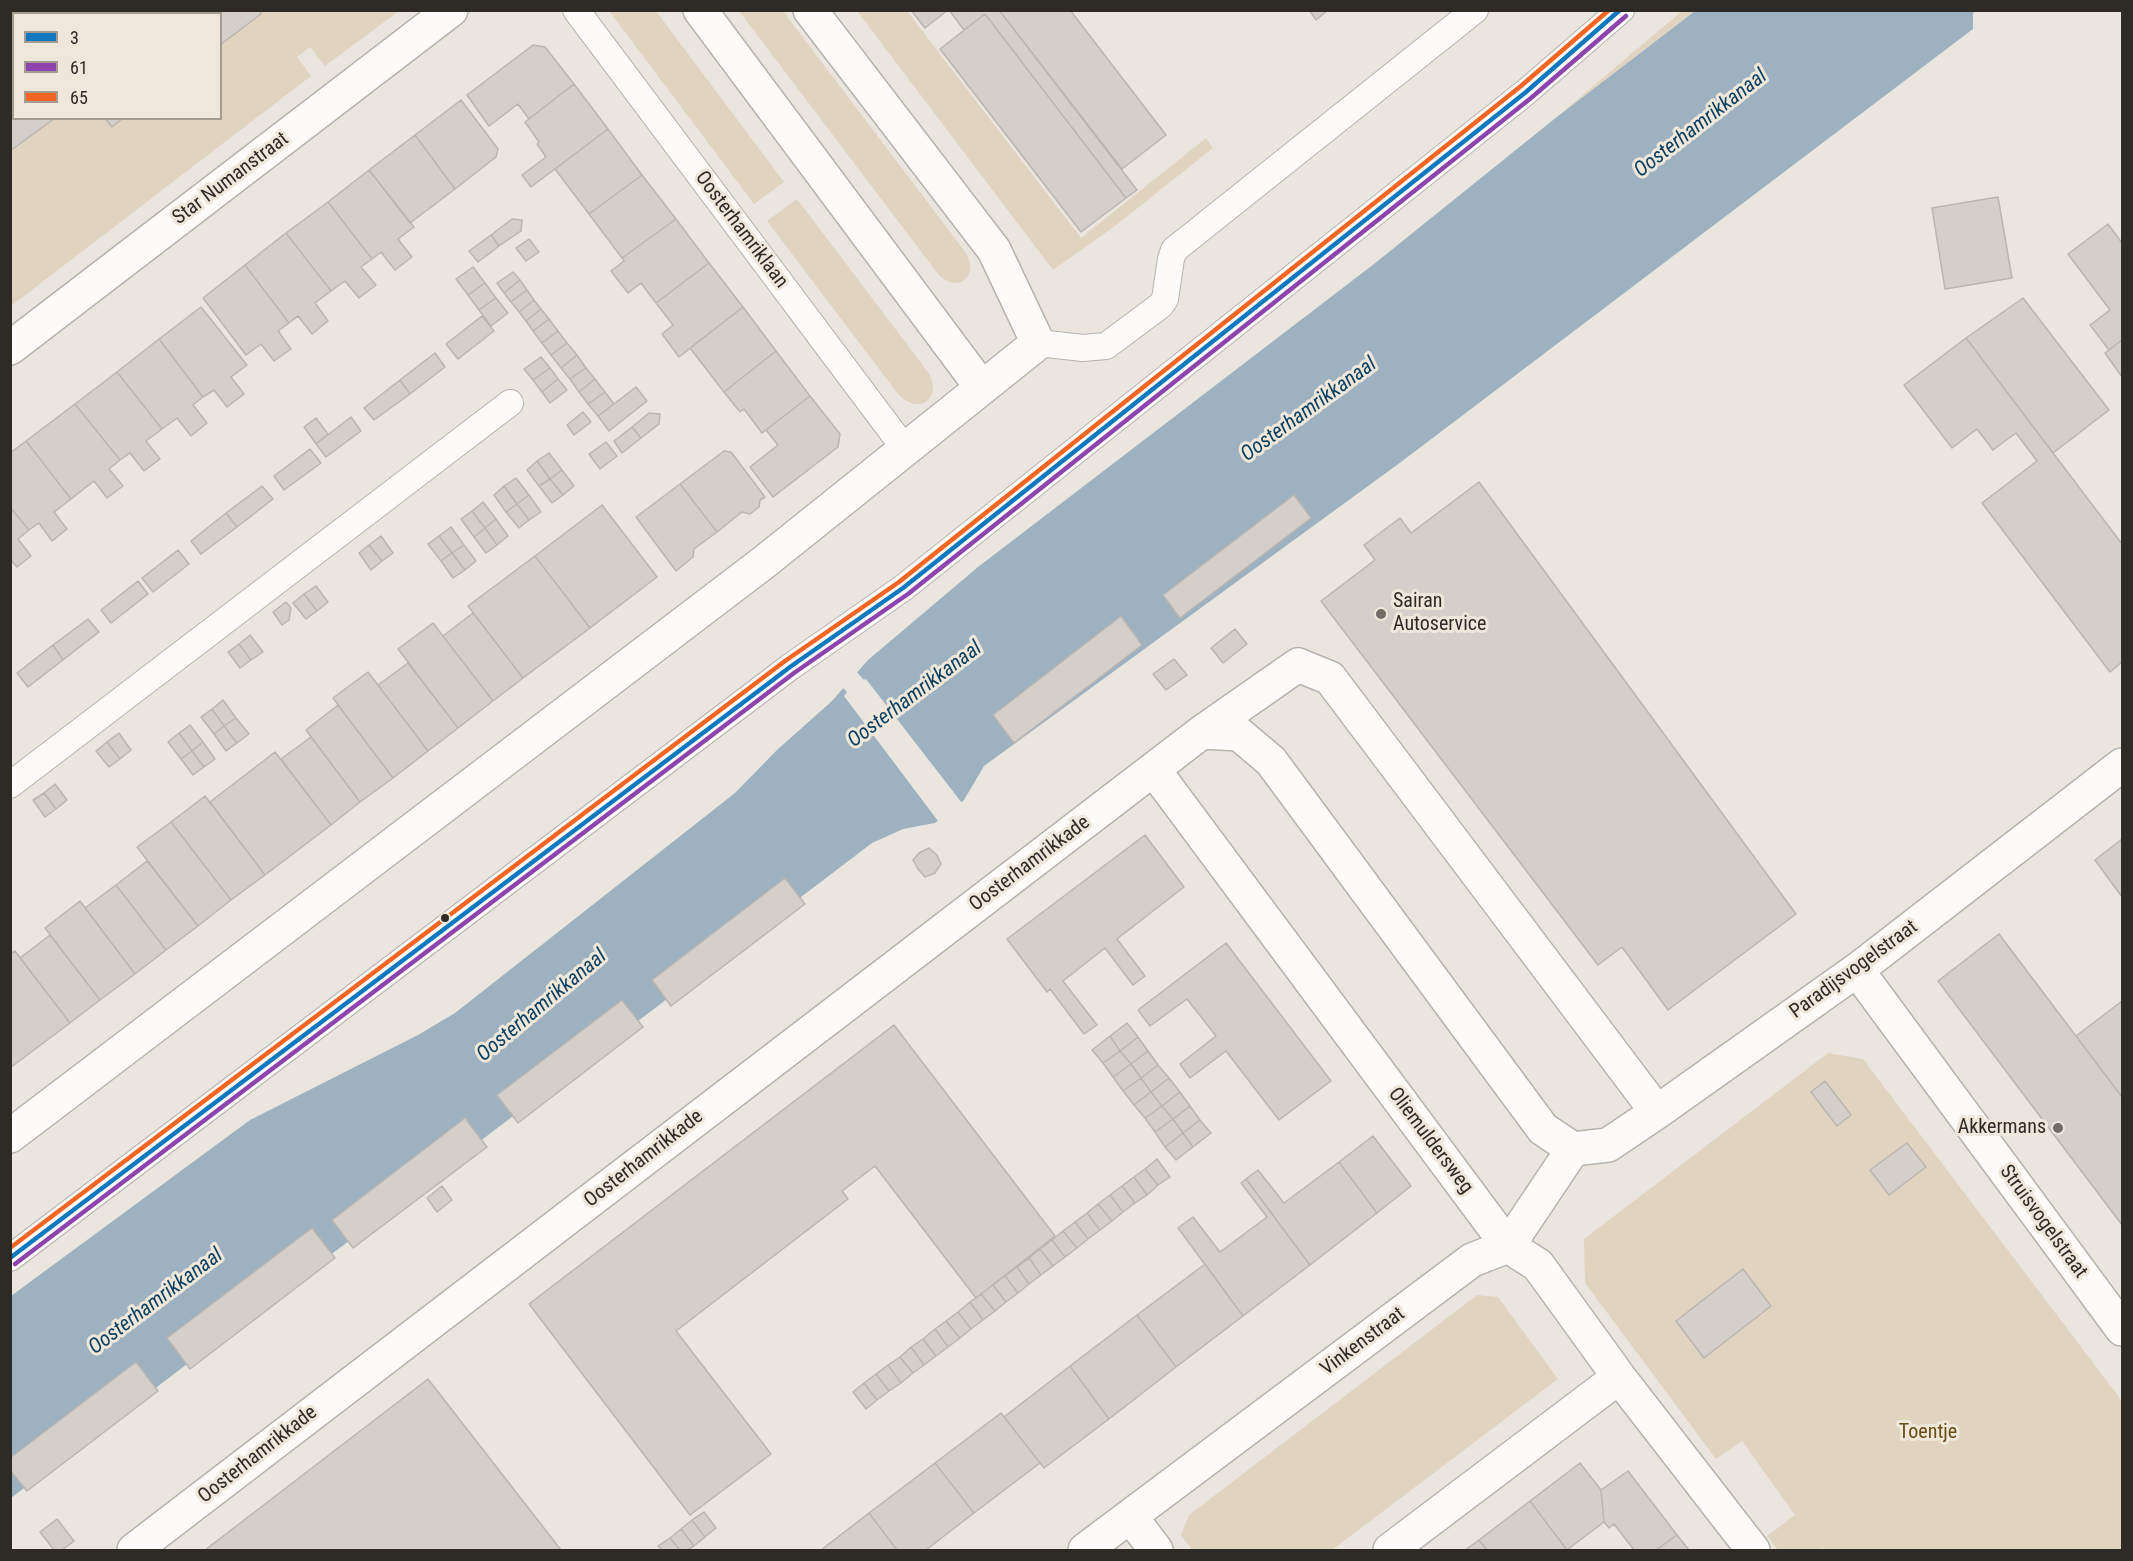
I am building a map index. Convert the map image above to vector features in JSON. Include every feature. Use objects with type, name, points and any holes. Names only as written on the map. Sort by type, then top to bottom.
[{"type":"street","name":"Star Numanstraat","points":[[10,348],[451,10]]},
{"type":"street","points":[[700,10],[982,388]]},
{"type":"street","points":[[15,1124],[763,563],[1038,343],[994,250],[810,10]]},
{"type":"street","points":[[1154,770],[1202,732],[1298,665],[1330,678],[1657,1112]]},
{"type":"street","points":[[1202,732],[1239,734],[1271,761],[1543,1129],[1574,1149],[1508,1246]]},
{"type":"street","name":"Paradijsvogelstraat","points":[[1574,1149],[1608,1145],[1657,1112],[1857,970],[2122,765]]},
{"type":"street","name":"Oliemuldersweg","points":[[1154,770],[1508,1246],[1538,1265],[1619,1377],[1753,1551]]},
{"type":"street","name":"Oosterhamrikkade","points":[[134,1551],[1154,770]]},
{"type":"street","name":"Struisvogelstraat","points":[[1857,970],[2122,1329]]},
{"type":"street","name":"Vinkenstraat","points":[[1085,1551],[1472,1260],[1508,1246]]},
{"type":"street","points":[[1390,1551],[1619,1377]]},
{"type":"street","points":[[1130,1516],[1156,1551]]},
{"type":"lane","name":"Oosterhamriklaan","points":[[576,10],[905,449]]},
{"type":"lane","points":[[1038,343],[1083,348],[1106,346],[1161,305],[1167,293],[1174,250],[1475,10]]},
{"type":"lane","points":[[10,1258],[790,667],[903,588],[1526,92],[1621,10]]},
{"type":"lane","points":[[10,784],[510,403]]},
{"type":"green space","points":[[11,11],[399,11],[325,66],[310,47],[297,57],[311,76],[11,306]]},
{"type":"green space","points":[[609,11],[656,11],[784,182],[754,204]]},
{"type":"green space","points":[[739,11],[783,11],[966,253],[970,269],[964,280],[952,283],[938,274]]},
{"type":"green space","points":[[857,11],[907,11],[1081,238],[1206,138],[1213,148],[1115,226],[1053,270]]},
{"type":"green space","points":[[1682,11],[1695,11],[1553,120]]},
{"type":"green space","points":[[797,199],[928,372],[933,390],[931,397],[926,401],[913,404],[898,394],[767,221]]},
{"type":"green space","name":"Toentje","points":[[1828,1053],[1863,1059],[2122,1401],[2122,1550],[1825,1550],[1823,1548],[1819,1550],[1778,1550],[1767,1536],[1795,1515],[1742,1441],[1716,1459],[1585,1283],[1584,1239]]},
{"type":"green space","points":[[1477,1295],[1498,1297],[1558,1379],[1332,1550],[1192,1550],[1181,1535],[1189,1515]]},
{"type":"water","name":"Oosterhamrikkanaal","points":[[1695,11],[1976,11],[1973,13],[1973,29],[1401,462],[984,766],[964,800],[935,823],[903,829],[872,843],[11,1498],[11,1296],[250,1120],[418,1035],[455,1013],[735,793],[777,750],[832,701],[868,660],[978,567],[1374,264],[1553,120]]},
{"type":"pier","points":[[855,670],[864,680],[866,679],[962,803],[938,821],[844,696],[847,692],[841,686]]},
{"type":"building","points":[[163,10],[259,10],[261,14],[222,43],[222,12],[161,12]]},
{"type":"building","points":[[911,10],[948,10],[925,28]]},
{"type":"building","points":[[949,10],[999,10],[1137,190],[1126,198],[985,14],[964,30]]},
{"type":"building","points":[[999,10],[1070,10],[1166,135],[1122,169]]},
{"type":"building","points":[[1309,10],[1328,10],[1316,20]]},
{"type":"building","points":[[985,14],[1126,198],[1081,232],[940,49]]},
{"type":"building","points":[[533,45],[545,47],[574,84],[529,119],[518,104],[489,126],[467,95]]},
{"type":"building","points":[[12,55],[12,120],[52,120],[10,151],[10,56]]},
{"type":"building","points":[[574,84],[608,129],[531,187],[522,175],[546,157],[525,122]]},
{"type":"building","points":[[461,100],[498,149],[496,157],[455,189],[415,135]]},
{"type":"building","points":[[107,120],[121,120],[112,127]]},
{"type":"building","points":[[608,129],[642,175],[589,214],[555,169]]},
{"type":"building","points":[[415,135],[455,189],[410,223],[369,170]]},
{"type":"building","points":[[369,170],[414,227],[398,239],[412,257],[395,270],[381,252],[372,259],[328,202]]},
{"type":"building","points":[[642,175],[676,219],[622,258],[589,214]]},
{"type":"building","points":[[1998,197],[2012,278],[1945,289],[1932,208]]},
{"type":"building","points":[[328,202],[372,259],[361,267],[376,285],[359,298],[345,281],[331,291],[286,233]]},
{"type":"building","points":[[512,219],[522,220],[521,231],[499,246],[491,235]]},
{"type":"building","points":[[676,219],[709,263],[656,303],[641,283],[628,293],[611,271],[624,261],[622,258]]},
{"type":"building","points":[[2108,224],[2122,243],[2122,340],[2109,350],[2090,325],[2110,310],[2068,254]]},
{"type":"building","points":[[286,233],[331,291],[315,303],[328,321],[312,334],[298,316],[289,323],[245,265]]},
{"type":"building","points":[[491,235],[499,246],[478,262],[469,251]]},
{"type":"building","points":[[529,239],[539,252],[526,261],[516,248]]},
{"type":"building","points":[[709,263],[743,307],[679,357],[662,334],[673,325],[656,303]]},
{"type":"building","points":[[245,265],[289,323],[278,331],[291,349],[274,361],[261,344],[246,355],[203,298]]},
{"type":"building","points":[[473,267],[485,283],[468,295],[456,279]]},
{"type":"building","points":[[513,272],[520,280],[504,293],[497,283]]},
{"type":"building","points":[[520,280],[527,290],[511,302],[504,293]]},
{"type":"building","points":[[485,283],[496,298],[479,310],[468,295]]},
{"type":"building","points":[[527,290],[534,300],[519,312],[511,302]]},
{"type":"building","points":[[496,298],[508,313],[491,326],[479,310]]},
{"type":"building","points":[[2023,298],[2109,410],[2053,453],[1966,338]]},
{"type":"building","points":[[534,300],[541,309],[526,321],[519,312]]},
{"type":"building","points":[[201,307],[247,365],[231,377],[244,394],[227,407],[214,390],[203,397],[159,339]]},
{"type":"building","points":[[743,307],[776,351],[724,392],[690,348]]},
{"type":"building","points":[[541,309],[549,319],[533,331],[526,321]]},
{"type":"building","points":[[482,316],[494,331],[458,359],[446,344]]},
{"type":"building","points":[[549,319],[558,331],[542,343],[533,331]]},
{"type":"building","points":[[558,331],[567,343],[551,355],[542,343]]},
{"type":"building","points":[[1966,338],[2122,544],[2122,662],[2110,672],[1982,503],[2037,461],[2016,433],[1993,450],[1977,429],[1952,448],[1904,385]]},
{"type":"building","points":[[159,339],[203,397],[193,405],[207,423],[191,436],[177,418],[162,429],[117,372]]},
{"type":"building","points":[[2122,340],[2122,377],[2105,353]]},
{"type":"building","points":[[567,343],[577,355],[561,368],[551,355]]},
{"type":"building","points":[[776,351],[810,396],[762,433],[744,409],[740,412],[724,392]]},
{"type":"building","points":[[435,353],[445,367],[410,394],[400,380]]},
{"type":"building","points":[[577,355],[586,368],[570,379],[561,368]]},
{"type":"building","points":[[541,357],[550,368],[533,380],[524,369]]},
{"type":"building","points":[[550,368],[558,379],[542,392],[533,380]]},
{"type":"building","points":[[586,368],[595,379],[579,392],[570,379]]},
{"type":"building","points":[[117,372],[162,429],[146,441],[160,459],[144,471],[130,453],[120,460],[75,404]]},
{"type":"building","points":[[558,379],[567,390],[550,403],[542,392]]},
{"type":"building","points":[[595,379],[605,392],[588,404],[579,392]]},
{"type":"building","points":[[400,380],[410,394],[374,420],[364,408]]},
{"type":"building","points":[[636,387],[647,401],[609,431],[598,416]]},
{"type":"building","points":[[605,392],[614,404],[598,416],[588,404]]},
{"type":"building","points":[[810,396],[840,434],[838,447],[773,497],[750,467],[778,445],[766,430]]},
{"type":"building","points":[[75,404],[120,460],[109,469],[123,486],[107,498],[94,481],[71,499],[26,441]]},
{"type":"building","points":[[583,412],[591,422],[574,435],[567,425]]},
{"type":"building","points":[[649,413],[660,414],[659,424],[641,438],[632,427]]},
{"type":"building","points":[[351,417],[361,431],[326,457],[316,444]]},
{"type":"building","points":[[316,418],[328,434],[316,444],[304,427]]},
{"type":"building","points":[[632,427],[641,438],[622,453],[614,441]]},
{"type":"building","points":[[26,441],[71,499],[54,512],[67,529],[52,541],[39,523],[29,530],[10,507],[10,453]]},
{"type":"building","points":[[606,442],[617,456],[600,469],[589,454]]},
{"type":"building","points":[[310,449],[321,463],[284,490],[274,476]]},
{"type":"building","points":[[724,451],[731,452],[765,497],[760,500],[759,507],[750,514],[742,512],[717,532],[680,484]]},
{"type":"building","points":[[549,453],[562,470],[550,479],[537,461]]},
{"type":"building","points":[[537,461],[550,479],[539,486],[527,470]]},
{"type":"building","points":[[562,470],[574,486],[563,495],[550,479]]},
{"type":"building","points":[[516,478],[529,495],[517,504],[504,486]]},
{"type":"building","points":[[550,479],[563,495],[552,503],[539,486]]},
{"type":"building","points":[[1479,482],[1796,914],[1668,1010],[1622,947],[1598,965],[1321,601],[1375,560],[1364,545],[1400,518],[1411,533]]},
{"type":"building","points":[[680,484],[717,532],[694,549],[693,557],[676,571],[636,517]]},
{"type":"building","points":[[262,486],[273,499],[237,527],[226,513]]},
{"type":"building","points":[[504,486],[517,504],[506,512],[494,495]]},
{"type":"building","points":[[529,495],[541,512],[529,520],[517,504]]},
{"type":"building","points":[[1294,495],[1311,518],[1180,618],[1163,595]]},
{"type":"building","points":[[483,502],[496,519],[485,528],[472,511]]},
{"type":"building","points":[[517,504],[529,520],[519,528],[506,512]]},
{"type":"building","points":[[602,505],[657,577],[590,628],[535,556]]},
{"type":"building","points":[[10,507],[29,530],[18,539],[31,556],[17,567],[10,559]]},
{"type":"building","points":[[472,511],[485,528],[474,537],[461,519]]},
{"type":"building","points":[[226,513],[237,527],[201,554],[191,541]]},
{"type":"building","points":[[496,519],[508,536],[497,545],[485,528]]},
{"type":"building","points":[[451,527],[464,545],[452,553],[439,536]]},
{"type":"building","points":[[485,528],[497,545],[486,553],[474,537]]},
{"type":"building","points":[[381,536],[393,553],[382,561],[369,545]]},
{"type":"building","points":[[439,536],[452,553],[441,561],[428,544]]},
{"type":"building","points":[[369,545],[382,561],[371,570],[359,553]]},
{"type":"building","points":[[464,545],[476,561],[465,570],[452,553]]},
{"type":"building","points":[[178,550],[189,564],[153,592],[142,578]]},
{"type":"building","points":[[452,553],[465,570],[453,578],[441,561]]},
{"type":"building","points":[[535,556],[590,628],[523,678],[468,606]]},
{"type":"building","points":[[138,581],[148,594],[111,623],[101,610]]},
{"type":"building","points":[[316,586],[328,602],[317,611],[304,594]]},
{"type":"building","points":[[304,594],[317,611],[306,619],[293,603]]},
{"type":"building","points":[[286,602],[291,608],[289,620],[282,625],[273,612]]},
{"type":"building","points":[[473,613],[523,678],[493,701],[443,636]]},
{"type":"building","points":[[1121,616],[1142,645],[1014,743],[993,715]]},
{"type":"building","points":[[88,619],[99,632],[63,660],[53,645]]},
{"type":"building","points":[[433,623],[493,701],[458,728],[398,649]]},
{"type":"building","points":[[1235,629],[1247,644],[1223,663],[1211,648]]},
{"type":"building","points":[[250,635],[263,652],[251,660],[239,644]]},
{"type":"building","points":[[239,644],[251,660],[240,668],[228,652]]},
{"type":"building","points":[[53,645],[63,660],[28,687],[17,673]]},
{"type":"building","points":[[1174,659],[1187,675],[1166,690],[1153,674]]},
{"type":"building","points":[[408,663],[458,728],[428,751],[378,685]]},
{"type":"building","points":[[368,672],[428,751],[393,778],[333,698]]},
{"type":"building","points":[[223,700],[236,718],[224,726],[212,709]]},
{"type":"building","points":[[338,705],[393,778],[360,802],[306,730]]},
{"type":"building","points":[[212,709],[224,726],[214,734],[201,717]]},
{"type":"building","points":[[236,718],[249,734],[237,743],[224,726]]},
{"type":"building","points":[[190,725],[203,742],[192,751],[179,733]]},
{"type":"building","points":[[224,726],[237,743],[226,751],[214,734]]},
{"type":"building","points":[[119,733],[131,750],[120,759],[107,742]]},
{"type":"building","points":[[179,733],[192,751],[181,759],[168,742]]},
{"type":"building","points":[[311,737],[360,802],[331,825],[281,759]]},
{"type":"building","points":[[107,742],[120,759],[109,767],[96,751]]},
{"type":"building","points":[[203,742],[215,759],[204,767],[192,751]]},
{"type":"building","points":[[192,751],[204,767],[193,775],[181,759]]},
{"type":"building","points":[[275,752],[331,825],[265,875],[210,802]]},
{"type":"building","points":[[55,784],[67,800],[56,809],[44,793]]},
{"type":"building","points":[[44,793],[56,809],[45,817],[33,800]]},
{"type":"building","points":[[205,796],[265,875],[231,900],[171,822]]},
{"type":"building","points":[[171,822],[231,900],[198,926],[137,847]]},
{"type":"building","points":[[1145,835],[1184,887],[1117,939],[1145,976],[1133,985],[1105,948],[1063,981],[1097,1025],[1084,1034],[1050,989],[1047,992],[1007,939]]},
{"type":"building","points":[[2122,839],[2122,897],[2095,860]]},
{"type":"building","points":[[929,848],[937,855],[941,864],[935,873],[925,877],[913,860],[919,853]]},
{"type":"building","points":[[147,861],[198,926],[166,950],[116,885]]},
{"type":"building","points":[[785,878],[805,904],[671,1006],[652,980]]},
{"type":"building","points":[[116,885],[166,950],[135,974],[85,908]]},
{"type":"building","points":[[80,901],[135,974],[100,1000],[45,928]]},
{"type":"building","points":[[1999,934],[2122,1097],[2122,1225],[1938,981]]},
{"type":"building","points":[[50,935],[100,1000],[70,1023],[20,958]]},
{"type":"building","points":[[1226,943],[1331,1081],[1279,1120],[1226,1051],[1190,1078],[1180,1064],[1216,1036],[1187,999],[1150,1026],[1138,1010]]},
{"type":"building","points":[[15,951],[70,1023],[10,1068],[10,954]]},
{"type":"building","points":[[622,1000],[643,1027],[518,1123],[497,1095]]},
{"type":"building","points":[[2122,1001],[2122,1097],[2076,1036]]},
{"type":"building","points":[[1127,1023],[1138,1037],[1120,1051],[1110,1036]]},
{"type":"building","points":[[894,1025],[1055,1236],[976,1298],[875,1166],[842,1191],[848,1199],[676,1331],[771,1454],[690,1515],[529,1304]]},
{"type":"building","points":[[1110,1036],[1120,1051],[1103,1063],[1092,1050]]},
{"type":"building","points":[[1138,1037],[1148,1051],[1131,1064],[1120,1051]]},
{"type":"building","points":[[1120,1051],[1131,1064],[1113,1077],[1103,1063]]},
{"type":"building","points":[[1148,1051],[1158,1065],[1141,1078],[1131,1064]]},
{"type":"building","points":[[1131,1064],[1141,1078],[1123,1091],[1113,1077]]},
{"type":"building","points":[[1158,1065],[1169,1078],[1151,1092],[1141,1078]]},
{"type":"building","points":[[1141,1078],[1151,1092],[1134,1105],[1123,1091]]},
{"type":"building","points":[[1169,1078],[1180,1092],[1162,1106],[1151,1092]]},
{"type":"building","points":[[1825,1081],[1851,1115],[1837,1126],[1811,1092]]},
{"type":"building","points":[[1151,1092],[1162,1106],[1145,1118],[1134,1105]]},
{"type":"building","points":[[1180,1092],[1190,1106],[1173,1119],[1162,1106]]},
{"type":"building","points":[[1162,1106],[1173,1119],[1155,1132],[1145,1118]]},
{"type":"building","points":[[1190,1106],[1200,1120],[1183,1133],[1173,1119]]},
{"type":"building","points":[[465,1118],[487,1147],[353,1248],[332,1220]]},
{"type":"building","points":[[1173,1119],[1183,1133],[1165,1147],[1155,1132]]},
{"type":"building","points":[[1200,1120],[1211,1133],[1193,1147],[1183,1133]]},
{"type":"building","points":[[1183,1133],[1193,1147],[1176,1160],[1165,1147]]},
{"type":"building","points":[[1373,1136],[1411,1186],[1377,1213],[1339,1162]]},
{"type":"building","points":[[1907,1143],[1926,1167],[1889,1195],[1870,1170]]},
{"type":"building","points":[[1157,1159],[1170,1177],[1158,1185],[1145,1169]]},
{"type":"building","points":[[1339,1162],[1377,1213],[1310,1265],[1246,1179],[1258,1170],[1284,1203]]},
{"type":"building","points":[[1145,1169],[1158,1185],[1147,1195],[1134,1177]]},
{"type":"building","points":[[1134,1177],[1147,1195],[1135,1203],[1122,1186]]},
{"type":"building","points":[[1246,1179],[1310,1265],[1243,1316],[1178,1228],[1193,1217],[1220,1252],[1267,1217],[1241,1183]]},
{"type":"building","points":[[442,1186],[452,1200],[437,1212],[427,1198]]},
{"type":"building","points":[[1122,1186],[1135,1203],[1123,1212],[1110,1195]]},
{"type":"building","points":[[1110,1195],[1123,1212],[1112,1221],[1098,1204]]},
{"type":"building","points":[[1098,1204],[1112,1221],[1100,1230],[1087,1213]]},
{"type":"building","points":[[1087,1213],[1100,1230],[1088,1239],[1075,1222]]},
{"type":"building","points":[[1075,1222],[1088,1239],[1077,1248],[1063,1231]]},
{"type":"building","points":[[312,1228],[335,1258],[190,1369],[167,1338]]},
{"type":"building","points":[[1063,1231],[1077,1248],[1065,1257],[1052,1240]]},
{"type":"building","points":[[1052,1240],[1065,1257],[1053,1266],[1040,1249]]},
{"type":"building","points":[[1040,1249],[1053,1266],[1041,1275],[1029,1258]]},
{"type":"building","points":[[1029,1258],[1041,1275],[1029,1284],[1017,1267]]},
{"type":"building","points":[[1205,1264],[1243,1316],[1176,1367],[1137,1315]]},
{"type":"building","points":[[1017,1267],[1029,1284],[1018,1293],[1005,1276]]},
{"type":"building","points":[[1743,1269],[1771,1306],[1704,1358],[1676,1321]]},
{"type":"building","points":[[1005,1276],[1018,1293],[1006,1302],[993,1285]]},
{"type":"building","points":[[993,1285],[1006,1302],[995,1311],[981,1294]]},
{"type":"building","points":[[981,1294],[995,1311],[983,1320],[970,1302]]},
{"type":"building","points":[[970,1302],[983,1320],[971,1329],[958,1312]]},
{"type":"building","points":[[958,1312],[971,1329],[960,1338],[946,1321]]},
{"type":"building","points":[[1137,1315],[1176,1367],[1109,1419],[1070,1366]]},
{"type":"building","points":[[946,1321],[960,1338],[948,1347],[935,1329]]},
{"type":"building","points":[[935,1329],[948,1347],[936,1356],[923,1339]]},
{"type":"building","points":[[923,1339],[936,1356],[924,1365],[911,1347]]},
{"type":"building","points":[[911,1347],[924,1365],[913,1373],[900,1357]]},
{"type":"building","points":[[900,1357],[913,1373],[901,1383],[888,1365]]},
{"type":"building","points":[[136,1362],[158,1391],[27,1491],[10,1470],[10,1458]]},
{"type":"building","points":[[888,1365],[901,1383],[889,1391],[876,1374]]},
{"type":"building","points":[[1070,1366],[1109,1419],[1044,1468],[1004,1417]]},
{"type":"building","points":[[876,1374],[889,1391],[877,1400],[864,1383]]},
{"type":"building","points":[[428,1379],[561,1550],[205,1550]]},
{"type":"building","points":[[864,1383],[877,1400],[866,1409],[853,1392]]},
{"type":"building","points":[[1001,1413],[1040,1463],[974,1513],[935,1463]]},
{"type":"building","points":[[935,1463],[974,1513],[926,1550],[897,1550],[869,1513]]},
{"type":"building","points":[[1580,1463],[1601,1490],[1604,1522],[1567,1550],[1530,1501]]},
{"type":"building","points":[[1628,1471],[1677,1535],[1656,1550],[1634,1550],[1614,1524],[1609,1528],[1604,1522],[1601,1490]]},
{"type":"building","points":[[1530,1501],[1567,1550],[1487,1550],[1479,1540]]},
{"type":"building","points":[[704,1512],[716,1528],[705,1537],[692,1520]]},
{"type":"building","points":[[869,1513],[897,1550],[821,1550]]},
{"type":"building","points":[[57,1519],[74,1541],[62,1550],[54,1550],[40,1532]]},
{"type":"building","points":[[692,1520],[705,1537],[694,1546],[681,1529]]},
{"type":"building","points":[[681,1529],[694,1546],[687,1550],[680,1550],[670,1538]]},
{"type":"building","points":[[1677,1535],[1689,1550],[1656,1550]]},
{"type":"building","points":[[670,1538],[680,1550],[662,1550],[658,1546]]},
{"type":"building","points":[[1479,1540],[1487,1550],[1465,1550]]},
{"type":"transit line","name":"65","points":[[10,1248],[785,661],[899,582],[1521,86],[1609,10]]},
{"type":"transit line","name":"3","points":[[10,1258],[790,667],[903,588],[1526,92],[1620,10]]},
{"type":"transit line","name":"61","points":[[15,1264],[794,673],[908,594],[1531,98],[1626,16]]},
{"type":"place","name":"Sairan Autoservice","points":[[1381,614]]},
{"type":"place","name":"Akkermans","points":[[2058,1128]]}]
